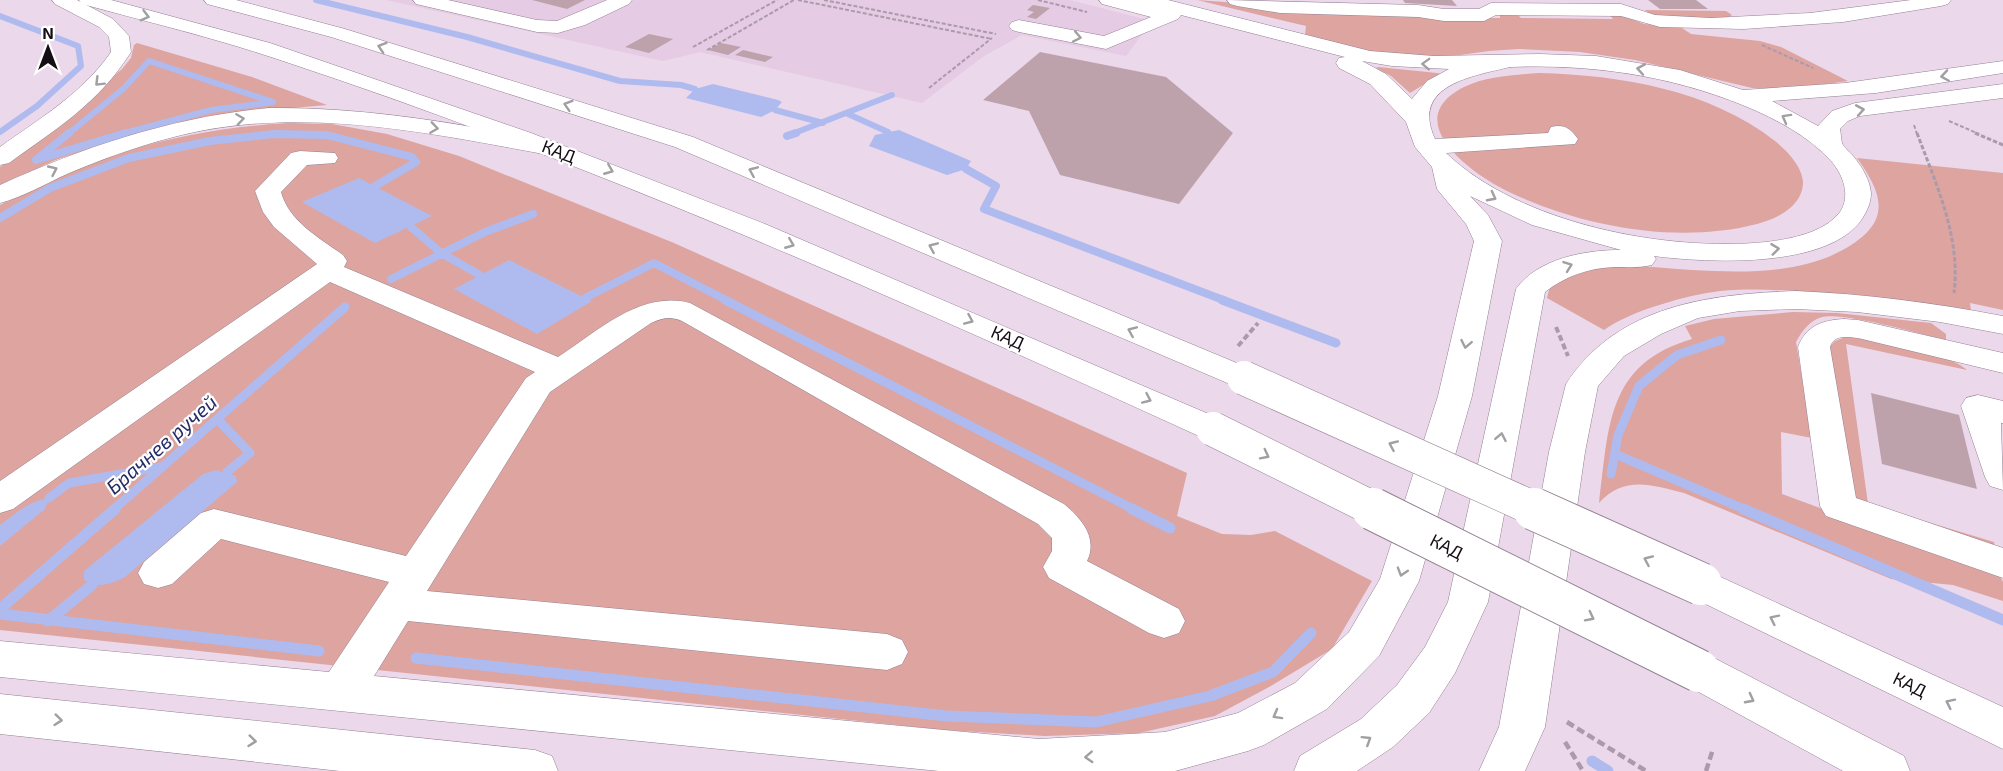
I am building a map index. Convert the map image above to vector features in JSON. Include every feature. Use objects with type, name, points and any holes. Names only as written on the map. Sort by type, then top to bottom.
[{"type":"main road","points":[[0,158],[84,97],[103,80],[121,52],[119,36],[106,23],[62,0]]},
{"type":"main road","name":"КАД","points":[[89,0],[284,54],[555,149],[893,286],[1213,429],[1698,671],[1887,771]]},
{"type":"main road","name":"КАД","points":[[214,0],[338,33],[684,142],[1239,364],[2003,729]]},
{"type":"main road","points":[[423,0],[537,26],[558,27],[578,21],[622,0]]},
{"type":"main road","points":[[1109,0],[1170,7]]},
{"type":"main road","points":[[1145,0],[1297,43],[1396,62],[1426,64],[1558,60],[1617,65],[1678,77],[1737,95],[1798,124],[1831,148],[1850,168],[1858,189],[1857,208],[1843,225],[1818,239],[1783,248],[1658,260],[1588,260],[1548,274],[1531,289],[1468,602],[1440,660],[1413,699],[1377,733],[1317,771]]},
{"type":"main road","points":[[1237,0],[1280,7],[1314,4],[1347,5],[1484,15],[1487,5],[1625,6],[1640,17],[1654,21],[1829,19],[1885,12],[1941,0]]},
{"type":"main road","points":[[1011,28],[1106,43],[1170,7]]},
{"type":"main road","points":[[1736,7],[1755,21]]},
{"type":"main road","points":[[1297,43],[1367,70],[1396,94],[1416,119],[1419,132],[1436,156],[1464,181],[1491,196],[1557,225],[1636,244],[1717,253]]},
{"type":"main road","points":[[1416,119],[1420,102],[1431,88],[1450,76],[1505,62]]},
{"type":"main road","points":[[1737,95],[1801,94],[2003,67]]},
{"type":"main road","points":[[1831,148],[1828,128],[1840,116],[1855,110],[2003,91]]},
{"type":"main road","points":[[0,195],[61,166],[121,145],[172,130],[268,115],[322,115],[380,120],[555,149]]},
{"type":"main road","points":[[1436,156],[1566,139],[1558,132]]},
{"type":"main road","points":[[0,659],[1039,760],[1165,753],[1248,731],[1311,696],[1364,644],[1399,581],[1455,396],[1488,241],[1478,221],[1450,189],[1436,156]]},
{"type":"main road","points":[[0,500],[327,270],[333,261],[279,218],[269,203],[268,192],[300,158],[326,158]]},
{"type":"main road","points":[[327,270],[560,370]]},
{"type":"main road","points":[[1502,771],[1522,727],[1567,452],[1582,384],[1613,349],[1650,327],[1691,310],[1740,302],[1796,300],[1857,303],[1940,313],[1994,323],[1992,365],[1858,329],[1839,327],[1825,331],[1816,338],[1814,347],[1839,506],[2003,564]]},
{"type":"main road","points":[[340,692],[538,385],[640,317],[659,309],[679,309],[693,315],[1051,514],[1068,527],[1072,540],[1072,555],[1063,567],[1164,621]]},
{"type":"main road","points":[[2003,412],[1978,406],[2003,477]]},
{"type":"main road","points":[[158,573],[214,523],[406,589],[887,652]]},
{"type":"main road","points":[[0,714],[535,771]]},
{"type":"path","points":[[693,47],[777,0]]},
{"type":"path","points":[[707,50],[796,0],[992,39]]},
{"type":"path","points":[[824,0],[997,34]]},
{"type":"path","points":[[929,88],[997,34],[1011,28]]},
{"type":"path","points":[[1755,42],[1815,69]]},
{"type":"path","points":[[1921,120],[1913,122],[1948,220],[1958,279],[1951,302],[1940,313]]},
{"type":"path","points":[[1948,121],[2003,145]]},
{"type":"path","points":[[1531,289],[1552,319],[1582,384]]},
{"type":"path","points":[[1239,364],[1258,323]]},
{"type":"path","points":[[1567,722],[1646,771]]},
{"type":"path","points":[[1565,742],[1583,771]]},
{"type":"path","points":[[1706,771],[1713,749]]},
{"type":"shaded area","points":[[386,0],[1070,0],[1152,21],[1126,56],[1022,35],[984,56],[922,103],[700,52],[663,61]]},
{"type":"shaded area","points":[[1197,0],[1439,18],[1500,18],[1500,14],[1516,13],[1521,18],[1613,19],[1608,13],[1624,16],[1644,24],[1679,26],[1691,34],[1760,41],[1781,47],[1848,81],[1790,89],[1752,88],[1635,60],[1580,52],[1519,49],[1438,58],[1382,54],[1305,35],[1306,26]]},
{"type":"shaded area","points":[[1645,10],[1726,11],[1732,15],[1727,18],[1659,18]]},
{"type":"shaded area","points":[[137,43],[252,77],[327,105],[244,112],[158,127],[58,159],[0,185],[0,167],[122,69],[131,58],[134,45]]},
{"type":"shaded area","points":[[1376,68],[1441,74],[1410,93],[1391,76]]},
{"type":"shaded area","points":[[1539,73],[1570,74],[1633,82],[1693,98],[1722,109],[1750,124],[1789,154],[1802,176],[1802,190],[1799,198],[1788,210],[1773,219],[1726,230],[1694,233],[1661,232],[1595,222],[1533,203],[1505,190],[1474,171],[1459,158],[1447,144],[1439,129],[1438,114],[1446,100],[1473,83]]},
{"type":"shaded area","points":[[290,123],[332,124],[387,134],[459,156],[674,243],[1187,473],[1177,516],[1222,534],[1251,535],[1275,531],[1372,581],[1332,649],[1215,716],[1139,733],[1045,736],[944,730],[0,630],[0,205],[69,171],[140,147],[214,131]]},
{"type":"shaded area","points":[[1857,158],[2003,173],[2003,310],[1970,303],[1971,311],[1912,302],[1820,293],[1737,290],[1707,293],[1659,305],[1628,316],[1604,330],[1547,298],[1550,286],[1573,273],[1600,266],[1626,265],[1713,271],[1758,271],[1802,265],[1824,259],[1862,237],[1877,218],[1879,208],[1875,188]]},
{"type":"shaded area","points":[[1793,312],[1837,313],[1931,323],[1946,334],[1946,340],[1883,324],[1833,316],[1817,319],[1803,330],[1796,342],[1812,438],[1781,432],[1782,494],[1999,574],[2003,582],[2003,601],[1953,585],[1891,579],[1672,490],[1650,485],[1628,485],[1618,488],[1599,503],[1610,424],[1627,382],[1643,364],[1664,350],[1692,339],[1685,326],[1714,319]]},
{"type":"shaded area","points":[[1845,337],[1873,340],[1927,352],[1957,363],[1967,370],[1846,344],[1868,504],[1994,542],[1996,552],[1868,509],[1849,492],[1829,347],[1835,341]]},
{"type":"water","points":[[713,84],[782,102],[775,110],[761,117],[686,98],[695,89]]},
{"type":"water","points":[[899,130],[971,161],[966,169],[947,175],[869,146],[875,135]]},
{"type":"water","points":[[359,178],[432,216],[375,243],[302,202]]},
{"type":"water","points":[[509,260],[592,301],[537,334],[454,289]]},
{"type":"water","points":[[216,470],[236,476],[237,482],[124,578],[100,585],[84,580],[84,571],[203,474]]},
{"type":"water","points":[[49,498],[45,509],[0,546],[0,525],[29,505]]},
{"type":"building","points":[[532,0],[585,0],[567,9]]},
{"type":"building","points":[[1403,0],[1452,0],[1457,6],[1405,3]]},
{"type":"building","points":[[1648,0],[1696,0],[1708,9],[1660,9]]},
{"type":"building","points":[[1033,5],[1050,8],[1036,19],[1027,17],[1034,12],[1027,10]]},
{"type":"building","points":[[649,34],[673,39],[649,53],[625,47]]},
{"type":"building","points":[[721,43],[741,47],[728,55],[708,50]]},
{"type":"building","points":[[743,50],[773,57],[765,62],[735,55]]},
{"type":"building","points":[[1040,52],[1166,77],[1233,133],[1179,204],[1060,175],[1029,111],[983,100]]},
{"type":"building","points":[[1871,393],[1959,415],[1977,489],[1882,464]]},
{"type":"waterway","points":[[316,0],[467,37],[620,81],[681,85],[695,89]]},
{"type":"waterway","points":[[0,16],[78,46],[81,66],[37,106],[0,132]]},
{"type":"waterway","points":[[68,134],[123,89],[149,61],[273,102],[211,110],[121,134]]},
{"type":"waterway","points":[[821,123],[892,95]]},
{"type":"waterway","points":[[775,110],[821,123]]},
{"type":"waterway","points":[[848,114],[888,132]]},
{"type":"waterway","points":[[792,134],[821,123]]},
{"type":"waterway","points":[[69,133],[36,160],[126,133]]},
{"type":"waterway","points":[[787,136],[796,133]]},
{"type":"waterway","points":[[0,218],[50,188],[129,158],[210,141],[274,134]]},
{"type":"waterway","points":[[274,134],[284,134]]},
{"type":"waterway","points":[[274,134],[327,135],[412,157],[416,162],[375,186]]},
{"type":"waterway","points":[[966,169],[996,186],[984,209],[1226,301]]},
{"type":"waterway","name":"Брачнев ручей","points":[[442,254],[485,232],[533,214]]},
{"type":"waterway","points":[[410,226],[442,254]]},
{"type":"waterway","name":"Брачнев ручей","points":[[391,279],[442,254]]},
{"type":"waterway","points":[[442,254],[480,275]]},
{"type":"waterway","points":[[585,298],[654,263],[728,301]]},
{"type":"waterway","points":[[725,300],[1135,510]]},
{"type":"waterway","points":[[1222,300],[1336,343]]},
{"type":"waterway","name":"Брачнев ручей","points":[[113,510],[345,307]]},
{"type":"waterway","points":[[1611,474],[1618,435],[1639,386],[1677,355],[1721,340]]},
{"type":"waterway","points":[[218,420],[250,453],[227,472]]},
{"type":"waterway","points":[[1615,454],[1746,510]]},
{"type":"waterway","points":[[49,498],[69,483],[161,467]]},
{"type":"waterway","name":"Брачнев ручей","points":[[0,609],[115,509]]},
{"type":"waterway","points":[[1132,509],[1170,528]]},
{"type":"waterway","points":[[1743,509],[2003,620]]},
{"type":"waterway","points":[[50,620],[92,585]]},
{"type":"waterway","points":[[0,614],[50,620]]},
{"type":"waterway","points":[[50,620],[319,651]]},
{"type":"waterway","points":[[416,658],[947,716],[1096,722],[1210,696],[1273,672],[1311,633]]},
{"type":"waterway","points":[[1592,761],[1608,771]]}]
